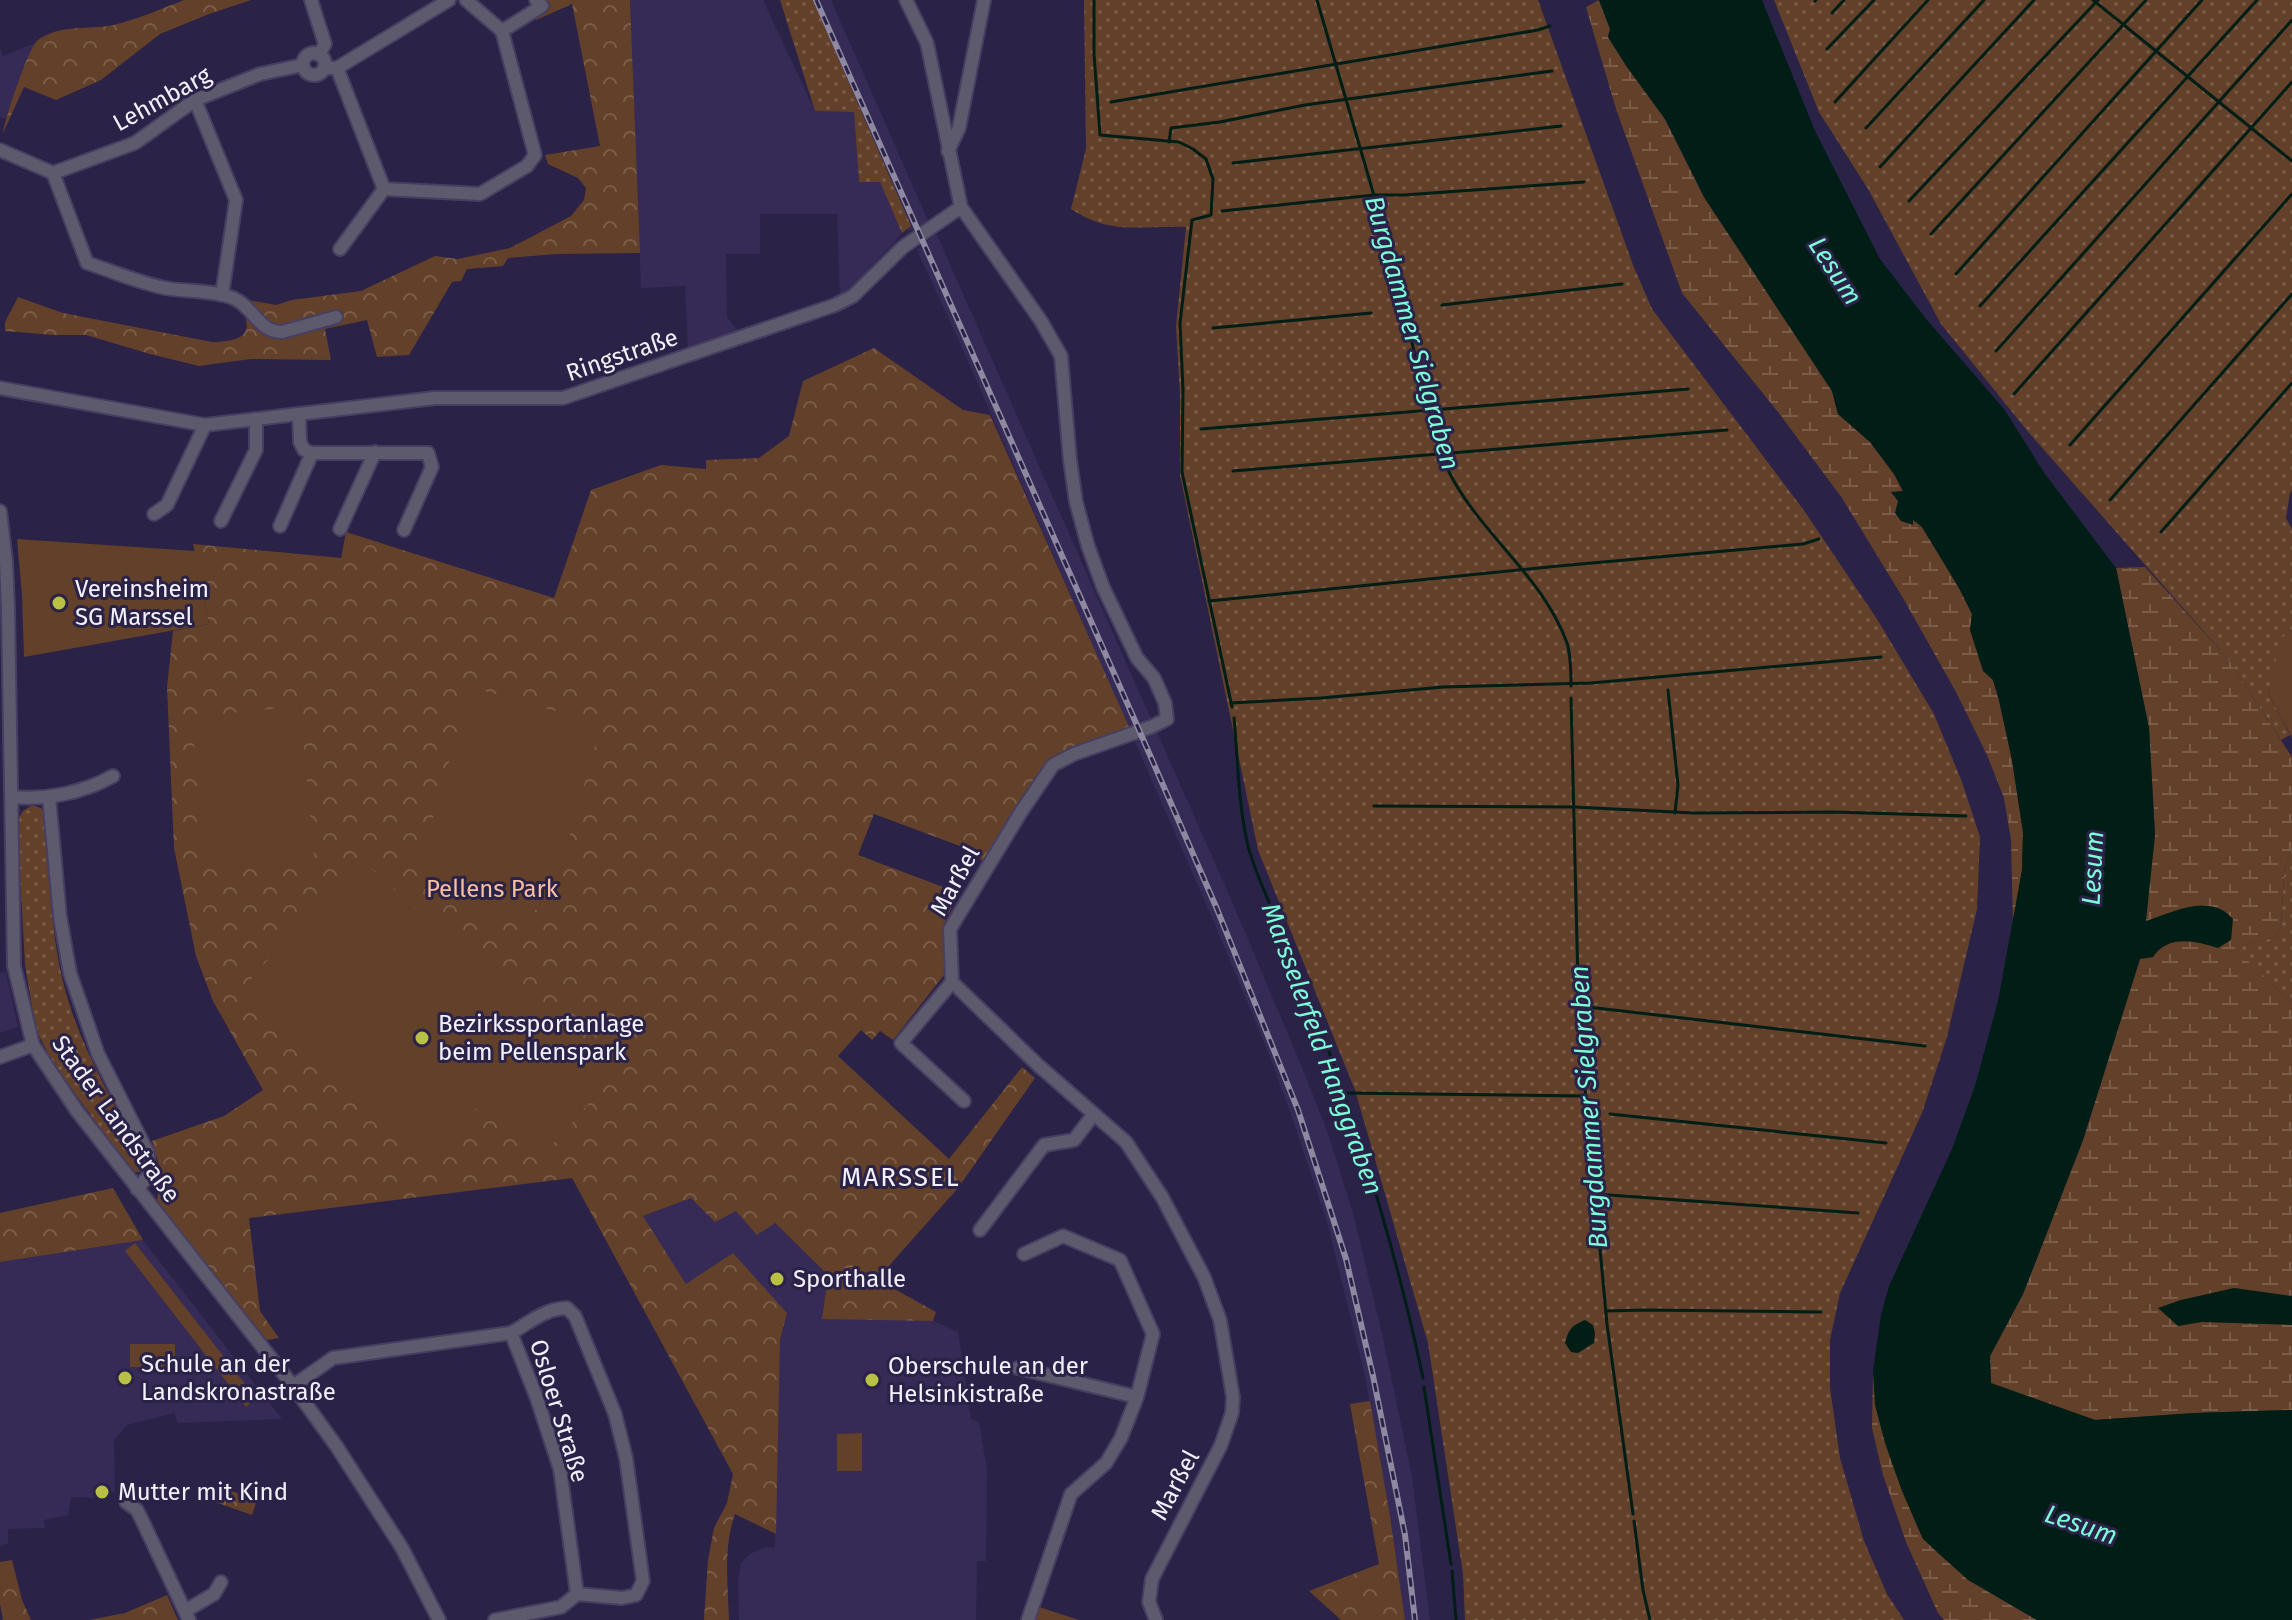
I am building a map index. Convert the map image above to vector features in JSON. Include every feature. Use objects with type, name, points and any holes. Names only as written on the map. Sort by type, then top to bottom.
[{"type":"street","points":[[311,0],[325,44],[319,55]]},
{"type":"street","points":[[384,189],[330,68],[319,55],[308,55],[303,65],[308,73],[317,75],[330,68],[449,0]]},
{"type":"street","points":[[384,189],[480,194],[527,166],[535,155],[502,31],[466,0]]},
{"type":"street","points":[[502,31],[542,6],[536,0]]},
{"type":"street","points":[[906,0],[927,43],[961,207]]},
{"type":"street","points":[[948,151],[959,128],[984,0]]},
{"type":"street","name":"Lehmbarg","points":[[53,173],[135,143],[195,100],[260,74],[303,65]]},
{"type":"street","points":[[195,100],[236,200],[222,295]]},
{"type":"street","points":[[0,150],[53,173],[87,263],[161,288],[235,299],[274,332],[336,317]]},
{"type":"street","points":[[340,249],[384,189]]},
{"type":"street","name":"Marßel","points":[[961,207],[1041,321],[1061,356],[1070,460],[1076,502],[1088,546],[1103,587],[1137,658],[1154,678],[1165,703],[1167,719],[1053,765],[950,929],[952,982],[994,1024],[1126,1142],[1162,1197],[1204,1277],[1220,1320],[1233,1397],[1232,1413],[1221,1445],[1152,1579],[1149,1602],[1156,1620]]},
{"type":"street","name":"Ringstraße","points":[[0,388],[205,425],[435,398],[563,398],[835,305],[853,296],[891,257],[961,207]]},
{"type":"street","points":[[299,415],[300,442],[304,450],[312,453],[428,453],[432,467],[404,530]]},
{"type":"street","points":[[221,521],[256,450],[256,419]]},
{"type":"street","points":[[154,514],[167,505],[205,425]]},
{"type":"street","points":[[340,529],[375,452]]},
{"type":"street","points":[[280,526],[312,453]]},
{"type":"street","name":"Stader Landstraße","points":[[0,511],[6,562],[14,966],[33,1045],[77,1111],[293,1386],[380,1511],[439,1620]]},
{"type":"street","points":[[12,797],[49,797],[98,784],[113,776]]},
{"type":"street","points":[[49,797],[60,917],[70,973],[98,1054],[148,1153],[149,1175],[137,1189]]},
{"type":"street","points":[[952,982],[901,1043],[964,1101]]},
{"type":"street","points":[[0,1057],[33,1045]]},
{"type":"street","points":[[980,1230],[1044,1145],[1074,1140],[1094,1114]]},
{"type":"street","points":[[1024,1254],[1063,1236],[1120,1260],[1153,1334],[1137,1397],[1121,1438],[1106,1463],[1071,1494],[1028,1620]]},
{"type":"street","points":[[495,1620],[561,1607],[577,1594],[622,1598],[636,1595],[643,1581],[626,1458],[615,1414],[575,1316],[567,1308],[558,1308],[511,1333]]},
{"type":"street","name":"Osloer Straße","points":[[293,1386],[333,1358],[511,1333],[560,1469],[577,1594]]},
{"type":"street","points":[[1018,1368],[1137,1397]]},
{"type":"street","points":[[126,1502],[137,1510],[187,1615],[214,1594],[221,1582]]},
{"type":"shaded area","points":[[630,0],[763,0],[815,111],[854,112],[859,182],[880,182],[902,233],[859,281],[840,296],[837,214],[760,214],[760,254],[726,254],[727,317],[738,331],[688,347],[685,286],[641,288]]},
{"type":"shaded area","points":[[808,0],[831,0],[929,223],[908,231]]},
{"type":"shaded area","points":[[35,43],[5,119],[0,117],[0,49],[3,56]]},
{"type":"shaded area","points":[[936,233],[1233,904],[1328,1133],[1354,1217],[1383,1338],[1412,1477],[1430,1620],[1405,1620],[1365,1376],[1328,1225],[1293,1120],[1214,922],[917,250]]},
{"type":"shaded area","points":[[6,972],[18,1027],[0,1033],[0,973]]},
{"type":"shaded area","name":"Oberschule an der Helsinkistraße","points":[[691,1198],[775,1223],[828,1275],[822,1318],[933,1321],[958,1332],[971,1419],[979,1422],[987,1470],[986,1561],[977,1561],[976,1620],[739,1620],[738,1580],[741,1563],[750,1554],[775,1547],[780,1340],[787,1313],[686,1284],[643,1216]]},
{"type":"shaded area","name":"Schule an der Landskronastraße","points":[[143,1240],[282,1419],[178,1423],[174,1413],[127,1425],[114,1440],[115,1492],[101,1498],[71,1497],[68,1515],[44,1520],[45,1528],[8,1529],[8,1544],[0,1545],[0,1262]]},
{"type":"green space","points":[[184,0],[251,0],[160,34],[101,80],[56,100],[24,87],[3,133],[23,70],[37,41],[54,32],[123,23]]},
{"type":"green space","points":[[544,0],[630,0],[640,253],[508,258],[503,266],[467,269],[461,281],[452,282],[409,355],[377,357],[367,320],[325,329],[331,360],[251,359],[199,366],[86,335],[5,331],[5,322],[18,297],[63,313],[212,342],[234,339],[245,332],[247,326],[237,298],[276,305],[361,291],[435,256],[458,259],[510,248],[571,216],[584,200],[586,188],[578,178],[548,164],[545,155],[600,146],[572,4],[536,20],[532,7]]},
{"type":"green space","points":[[780,0],[813,0],[911,226],[902,233],[880,182],[859,182],[854,112],[815,111]]},
{"type":"green space","points":[[1084,0],[1538,0],[1633,265],[1652,309],[1803,509],[1877,619],[1934,714],[1962,782],[1980,837],[1977,909],[1947,1037],[1922,1113],[1840,1293],[1830,1340],[1830,1388],[1840,1458],[1864,1541],[1887,1594],[1904,1620],[1465,1620],[1463,1574],[1428,1343],[1355,1090],[1258,850],[1180,475],[1176,326],[1186,227],[1113,226],[1071,209],[1086,149]]},
{"type":"green space","points":[[1599,0],[1610,29],[1608,37],[1665,119],[1704,197],[1832,391],[1838,414],[1870,442],[1894,474],[1913,519],[1922,527],[1972,614],[1970,630],[1999,700],[2023,832],[2022,870],[2013,924],[2011,840],[2004,798],[1987,755],[1903,598],[1842,498],[1778,412],[1682,293],[1616,109],[1586,7]]},
{"type":"green space","points":[[1774,0],[2292,0],[2292,490],[2286,518],[2292,529],[2292,630],[2287,631],[2268,693],[2290,735],[2281,740],[2228,659],[2030,434],[1941,324],[1868,189],[1819,112]]},
{"type":"green space","name":"Pellens Park","points":[[874,348],[963,410],[990,415],[1130,729],[1050,762],[1012,812],[984,864],[976,852],[874,814],[858,855],[959,893],[945,921],[948,970],[893,1040],[880,1031],[872,1040],[861,1030],[838,1056],[949,1159],[1022,1067],[1035,1078],[958,1188],[887,1268],[889,1286],[936,1312],[933,1321],[822,1319],[828,1275],[775,1223],[757,1235],[736,1211],[715,1222],[691,1198],[643,1216],[686,1284],[733,1253],[787,1313],[780,1340],[776,1534],[735,1514],[728,1553],[729,1620],[704,1620],[708,1560],[714,1528],[727,1503],[733,1474],[572,1178],[249,1218],[260,1311],[279,1338],[267,1340],[157,1203],[160,1169],[152,1141],[224,1116],[263,1090],[213,1001],[196,956],[174,848],[167,687],[173,631],[209,624],[193,544],[341,558],[346,532],[554,598],[591,490],[661,465],[706,469],[706,460],[759,458],[789,436],[803,381]]},
{"type":"green space","points":[[17,539],[195,551],[209,624],[24,657]]},
{"type":"green space","points":[[2145,567],[2228,659],[2292,757],[2292,849],[2284,872],[2281,926],[2276,937],[2234,948],[2292,1003],[2292,1410],[2095,1420],[1991,1384],[1990,1356],[2023,1294],[2083,1140],[2140,958],[2155,835],[2149,728],[2116,568]]},
{"type":"green space","points":[[2292,630],[2292,738],[2268,693],[2280,643],[2287,631]]},
{"type":"green space","points":[[470,687],[601,724],[550,907],[521,913],[471,914],[431,888],[420,864]]},
{"type":"green space","points":[[300,706],[314,859],[205,869],[192,717]]},
{"type":"green space","points":[[32,805],[41,808],[45,815],[52,913],[64,986],[87,1049],[145,1164],[140,1172],[132,1172],[53,1063],[36,1030],[25,965],[17,821],[23,811]]},
{"type":"green space","points":[[2292,849],[2292,1003],[2233,948],[2276,937],[2281,926],[2284,872]]},
{"type":"green space","name":"Bezirkssportanlage beim Pellenspark","points":[[358,857],[609,1080],[548,1150],[528,1153],[478,1107],[423,1165],[236,996]]},
{"type":"green space","points":[[113,1188],[143,1240],[0,1262],[0,1213]]},
{"type":"green space","points":[[135,1243],[256,1398],[246,1407],[125,1251]]},
{"type":"green space","points":[[130,1344],[175,1344],[175,1367],[130,1367]]},
{"type":"green space","points":[[1873,1371],[1881,1424],[1891,1458],[1923,1538],[1965,1575],[2037,1620],[1944,1620],[1938,1613],[1906,1542],[1883,1475],[1872,1428]]},
{"type":"green space","points":[[1370,1401],[1405,1620],[1341,1620],[1309,1591],[1379,1564],[1350,1404]]},
{"type":"green space","points":[[862,1433],[862,1471],[837,1471],[837,1434]]},
{"type":"green space","points":[[220,1487],[257,1500],[252,1515],[215,1502]]},
{"type":"green space","points":[[12,1560],[22,1600],[31,1620],[3,1620],[0,1562]]},
{"type":"green space","points":[[167,1595],[178,1620],[89,1620],[125,1613]]},
{"type":"green space","points":[[1039,1607],[1079,1620],[1035,1620]]},
{"type":"water","name":"Lesum","points":[[1599,0],[1762,0],[1815,131],[1880,259],[1927,320],[2004,409],[2045,474],[2116,568],[2149,728],[2155,835],[2146,921],[2191,906],[2214,907],[2233,919],[2231,940],[2218,948],[2201,943],[2174,942],[2153,957],[2140,959],[2083,1140],[2023,1294],[1990,1356],[1991,1383],[2095,1420],[2292,1410],[2292,1620],[2037,1620],[1968,1580],[1923,1539],[1902,1491],[1875,1405],[1873,1371],[1881,1315],[1889,1286],[1952,1149],[1975,1086],[1998,1001],[2022,870],[2023,832],[2012,760],[1993,680],[1983,671],[1970,630],[1972,614],[1959,588],[1922,527],[1913,520],[1913,525],[1901,521],[1895,513],[1898,501],[1891,492],[1903,491],[1894,474],[1870,442],[1838,414],[1832,391],[1704,197],[1665,119],[1608,37],[1610,29]]},
{"type":"water","points":[[2234,1288],[2292,1296],[2292,1325],[2202,1322],[2178,1326],[2158,1308],[2181,1300]]},
{"type":"water","points":[[1585,1320],[1593,1325],[1594,1343],[1578,1353],[1571,1352],[1565,1343],[1568,1335],[1574,1326]]},
{"type":"waterway","name":"Marsselerfeld Hanggraben","points":[[1094,0],[1100,135],[1179,142],[1206,159],[1213,179],[1211,215],[1192,220],[1180,323],[1182,472],[1232,707]]},
{"type":"waterway","name":"Burgdammer Sielgraben","points":[[1317,0],[1401,288],[1416,360],[1442,455],[1462,494],[1543,597],[1556,619],[1567,643],[1571,686]]},
{"type":"waterway","points":[[1832,13],[1844,0]]},
{"type":"waterway","points":[[1827,49],[1874,0]]},
{"type":"waterway","points":[[1835,102],[1928,0]]},
{"type":"waterway","points":[[1866,128],[1984,0]]},
{"type":"waterway","points":[[1880,167],[2034,0]]},
{"type":"waterway","points":[[2093,0],[2292,161]]},
{"type":"waterway","points":[[1909,201],[2098,0]]},
{"type":"waterway","points":[[1931,234],[2146,0]]},
{"type":"waterway","points":[[1956,274],[2202,0]]},
{"type":"waterway","points":[[1980,306],[2257,0]]},
{"type":"waterway","points":[[1996,351],[2292,20]]},
{"type":"waterway","points":[[1111,102],[1550,26]]},
{"type":"waterway","points":[[1169,142],[1171,128],[1305,105],[1552,71]]},
{"type":"waterway","points":[[2014,394],[2292,82]]},
{"type":"waterway","points":[[1233,163],[1561,126]]},
{"type":"waterway","points":[[1222,211],[1374,195],[1584,182]]},
{"type":"waterway","points":[[2070,445],[2292,194]]},
{"type":"waterway","points":[[1442,305],[1622,284]]},
{"type":"waterway","points":[[2110,500],[2292,294]]},
{"type":"waterway","points":[[1213,328],[1371,313]]},
{"type":"waterway","points":[[2161,532],[2292,383]]},
{"type":"waterway","points":[[1201,429],[1688,389]]},
{"type":"waterway","points":[[1233,471],[1727,430]]},
{"type":"waterway","points":[[1209,601],[1803,544],[1819,539]]},
{"type":"waterway","points":[[1231,703],[1443,687],[1591,683],[1881,657]]},
{"type":"waterway","points":[[1668,690],[1678,785],[1675,813]]},
{"type":"waterway","name":"Burgdammer Sielgraben","points":[[1571,698],[1579,1024],[1607,1324],[1633,1514]]},
{"type":"waterway","name":"Marsselerfeld Hanggraben","points":[[1234,718],[1240,798],[1248,846],[1348,1105],[1389,1240],[1423,1378]]},
{"type":"waterway","points":[[1374,806],[1966,816]]},
{"type":"waterway","points":[[1579,1006],[1925,1046]]},
{"type":"waterway","points":[[1343,1093],[1586,1096]]},
{"type":"waterway","points":[[1610,1114],[1886,1143]]},
{"type":"waterway","points":[[1595,1194],[1858,1213]]},
{"type":"waterway","points":[[1606,1311],[1821,1312]]},
{"type":"waterway","name":"Marsselerfeld Hanggraben","points":[[1424,1387],[1451,1564]]},
{"type":"waterway","name":"Burgdammer Sielgraben","points":[[1634,1521],[1650,1620]]},
{"type":"waterway","name":"Marsselerfeld Hanggraben","points":[[1452,1571],[1456,1620]]},
{"type":"railway","points":[[816,0],[1217,909],[1298,1110],[1346,1259],[1373,1376],[1405,1535],[1415,1620]]},
{"type":"place","name":"Vereinsheim SG Marssel","points":[[59,603]]},
{"type":"place","name":"Bezirkssportanlage beim Pellenspark","points":[[422,1038]]},
{"type":"place","name":"Sporthalle","points":[[777,1279]]},
{"type":"place","name":"Schule an der Landskronastraße","points":[[125,1378]]},
{"type":"place","name":"Oberschule an der Helsinkistraße","points":[[872,1380]]},
{"type":"place","name":"Mutter mit Kind","points":[[102,1492]]},
{"type":"district","name":"MARSSEL","points":[[901,1177]]}]
